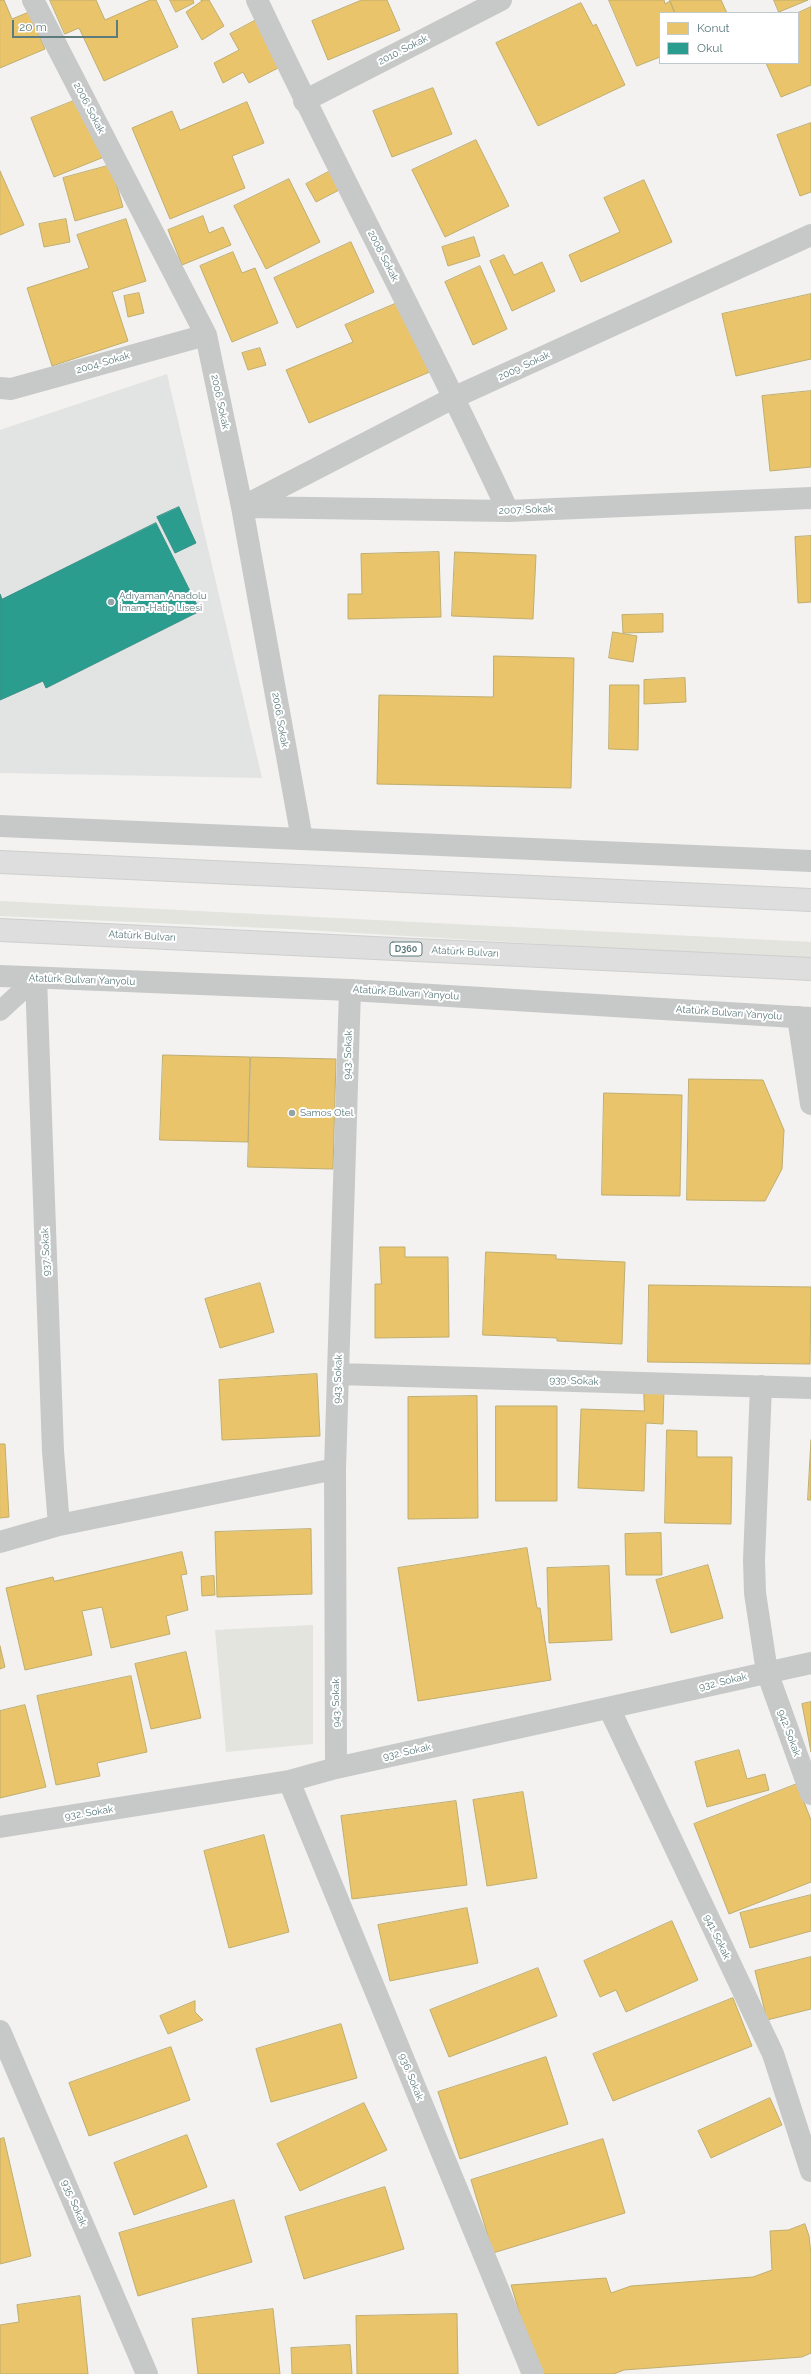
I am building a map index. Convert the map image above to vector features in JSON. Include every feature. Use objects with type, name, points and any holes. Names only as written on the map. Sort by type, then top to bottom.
[{"type":"highway","points":[[0,862],[811,900]]},
{"type":"highway","name":"Atatürk Bulvarı","points":[[0,930],[811,969]]},
{"type":"street","name":"2006. Sokak","points":[[33,0],[206,335],[242,507],[302,839]]},
{"type":"street","name":"2008. Sokak","points":[[257,0],[304,101],[455,397],[508,511]]},
{"type":"street","name":"2010. Sokak","points":[[304,101],[501,0]]},
{"type":"street","name":"2009. Sokak","points":[[242,507],[455,397],[811,235]]},
{"type":"street","name":"2004. Sokak","points":[[0,388],[11,389],[206,335]]},
{"type":"street","name":"2007. Sokak","points":[[242,507],[508,511],[811,498]]},
{"type":"street","points":[[0,826],[811,861]]},
{"type":"street","name":"Atatürk Bulvarı Yanyolu","points":[[0,976],[350,990],[804,1018]]},
{"type":"street","name":"937. Sokak","points":[[36,978],[53,1451],[59,1525]]},
{"type":"street","name":"943. Sokak","points":[[336,1768],[335,1469],[350,990]]},
{"type":"street","points":[[804,1018],[811,1104]]},
{"type":"street","name":"939. Sokak","points":[[338,1374],[811,1388]]},
{"type":"street","name":"942. Sokak","points":[[761,1386],[754,1593],[767,1672],[811,1794]]},
{"type":"street","points":[[0,1542],[59,1525],[335,1469]]},
{"type":"street","name":"932. Sokak","points":[[0,1827],[290,1781],[336,1768],[811,1663]]},
{"type":"street","name":"941. Sokak","points":[[609,1708],[773,2054],[811,2170]]},
{"type":"street","name":"936. Sokak","points":[[290,1781],[533,2374]]},
{"type":"street","name":"935. Sokak","points":[[0,2031],[147,2374]]},
{"type":"lane","points":[[0,1011],[36,978]]},
{"type":"shaded area","name":"Adıyaman Anadolu İmam-Hatip Lisesi","points":[[167,374],[262,778],[0,773],[0,430]]},
{"type":"shaded area","points":[[0,901],[811,942],[811,960],[288,929],[0,916]]},
{"type":"shaded area","points":[[313,1625],[313,1744],[226,1752],[215,1630]]},
{"type":"building: Konut","points":[[0,0],[4,0],[12,19],[29,12],[45,49],[0,68]]},
{"type":"building: Konut","points":[[50,0],[96,0],[105,20],[150,0],[156,0],[178,47],[104,81],[79,28],[65,34]]},
{"type":"building: Konut","points":[[170,0],[193,0],[194,3],[176,12]]},
{"type":"building: Konut","points":[[201,0],[209,0],[224,26],[202,40],[186,12],[202,1]]},
{"type":"building: Konut","points":[[362,0],[387,0],[400,30],[328,60],[312,21]]},
{"type":"building: Konut","points":[[609,0],[664,0],[665,4],[670,1],[675,12],[659,12],[659,57],[637,66]]},
{"type":"building: Konut","points":[[670,0],[721,0],[727,12],[675,12]]},
{"type":"building: Konut","points":[[774,0],[808,0],[779,12]]},
{"type":"building: Konut","points":[[581,3],[593,26],[596,24],[625,85],[538,126],[496,43]]},
{"type":"building: Konut","points":[[811,7],[811,85],[781,97],[766,64],[799,64],[799,13]]},
{"type":"building: Konut","points":[[258,19],[282,66],[249,83],[243,72],[223,83],[214,63],[239,50],[230,34]]},
{"type":"building: Konut","points":[[433,88],[452,134],[392,157],[373,111]]},
{"type":"building: Konut","points":[[81,98],[104,157],[54,177],[31,118]]},
{"type":"building: Konut","points":[[247,102],[264,143],[232,156],[245,188],[170,219],[132,128],[172,111],[180,130]]},
{"type":"building: Konut","points":[[811,123],[811,192],[800,196],[777,135]]},
{"type":"building: Konut","points":[[476,140],[509,206],[445,237],[412,170]]},
{"type":"building: Konut","points":[[111,165],[123,207],[75,221],[63,178]]},
{"type":"building: Konut","points":[[0,171],[24,225],[0,235]]},
{"type":"building: Konut","points":[[330,171],[341,189],[316,202],[306,184]]},
{"type":"building: Konut","points":[[289,179],[320,242],[266,269],[234,206]]},
{"type":"building: Konut","points":[[644,180],[672,242],[581,282],[569,255],[620,232],[604,198]]},
{"type":"building: Konut","points":[[203,216],[209,233],[223,227],[231,245],[182,265],[168,230]]},
{"type":"building: Konut","points":[[66,219],[70,242],[44,247],[39,224]]},
{"type":"building: Konut","points":[[126,219],[146,281],[112,292],[128,341],[52,366],[27,288],[89,268],[77,235]]},
{"type":"building: Konut","points":[[474,237],[480,256],[448,266],[442,247]]},
{"type":"building: Konut","points":[[351,242],[374,292],[297,328],[274,278]]},
{"type":"building: Konut","points":[[233,252],[242,273],[255,268],[278,323],[232,342],[200,266]]},
{"type":"building: Konut","points":[[504,255],[514,275],[542,262],[555,291],[512,311],[490,261]]},
{"type":"building: Konut","points":[[480,266],[507,329],[473,345],[445,282]]},
{"type":"building: Konut","points":[[139,293],[144,313],[128,317],[124,296]]},
{"type":"building: Konut","points":[[811,294],[811,359],[736,376],[722,314]]},
{"type":"building: Konut","points":[[402,301],[432,371],[309,423],[286,370],[353,342],[345,325]]},
{"type":"building: Konut","points":[[260,348],[266,365],[248,370],[242,353]]},
{"type":"building: Konut","points":[[811,391],[811,467],[770,471],[762,396]]},
{"type":"building: Konut","points":[[811,536],[811,602],[798,603],[795,537]]},
{"type":"building: Konut","points":[[439,552],[441,617],[348,619],[348,594],[362,594],[361,554]]},
{"type":"building: Konut","points":[[455,552],[536,555],[533,619],[452,616]]},
{"type":"building: Konut","points":[[663,614],[663,632],[623,633],[622,615]]},
{"type":"building: Konut","points":[[613,632],[637,636],[633,662],[609,658]]},
{"type":"building: Konut","points":[[494,656],[574,658],[571,788],[377,784],[379,695],[493,697]]},
{"type":"building: Konut","points":[[685,678],[686,702],[644,704],[644,680]]},
{"type":"building: Konut","points":[[610,685],[639,685],[638,750],[609,749]]},
{"type":"building: Konut","points":[[163,1055],[250,1057],[248,1142],[160,1140]]},
{"type":"building: Konut","name":"Samos Otel","points":[[251,1057],[336,1059],[333,1169],[248,1167]]},
{"type":"building: Konut","points":[[689,1079],[763,1080],[784,1130],[782,1169],[765,1201],[687,1200]]},
{"type":"building: Konut","points":[[604,1093],[682,1095],[680,1196],[602,1195]]},
{"type":"building: Konut","points":[[380,1247],[405,1247],[405,1257],[448,1257],[449,1337],[375,1338],[375,1284],[381,1284]]},
{"type":"building: Konut","points":[[486,1252],[556,1255],[556,1259],[625,1262],[622,1344],[557,1341],[557,1338],[483,1335]]},
{"type":"building: Konut","points":[[260,1283],[274,1332],[220,1348],[205,1299]]},
{"type":"building: Konut","points":[[649,1285],[811,1287],[810,1364],[648,1362]]},
{"type":"building: Konut","points":[[317,1374],[320,1436],[222,1440],[219,1380]]},
{"type":"building: Konut","points":[[644,1388],[664,1389],[663,1424],[646,1423],[644,1491],[578,1488],[581,1409],[644,1411]]},
{"type":"building: Konut","points":[[477,1396],[478,1518],[408,1519],[408,1397]]},
{"type":"building: Konut","points":[[496,1406],[557,1406],[557,1501],[496,1501]]},
{"type":"building: Konut","points":[[667,1430],[697,1431],[697,1457],[732,1457],[731,1524],[665,1523]]},
{"type":"building: Konut","points":[[811,1440],[811,1500],[808,1500]]},
{"type":"building: Konut","points":[[0,1444],[5,1444],[9,1517],[0,1518]]},
{"type":"building: Konut","points":[[311,1529],[312,1594],[217,1597],[215,1532]]},
{"type":"building: Konut","points":[[661,1533],[662,1575],[626,1575],[625,1534]]},
{"type":"building: Konut","points":[[527,1548],[537,1608],[540,1608],[551,1680],[418,1701],[398,1568]]},
{"type":"building: Konut","points":[[182,1552],[187,1574],[181,1575],[188,1610],[166,1616],[170,1634],[111,1648],[102,1607],[82,1611],[92,1655],[25,1670],[6,1588],[53,1577],[54,1581]]},
{"type":"building: Konut","points":[[708,1565],[723,1618],[671,1633],[656,1580]]},
{"type":"building: Konut","points":[[609,1566],[612,1640],[549,1643],[547,1568]]},
{"type":"building: Konut","points":[[214,1576],[215,1595],[202,1596],[201,1577]]},
{"type":"building: Konut","points":[[0,1646],[5,1667],[0,1669]]},
{"type":"building: Konut","points":[[186,1652],[201,1718],[151,1729],[135,1664]]},
{"type":"building: Konut","points":[[131,1676],[147,1752],[97,1763],[100,1776],[56,1785],[37,1696]]},
{"type":"building: Konut","points":[[811,1702],[811,1752],[802,1704]]},
{"type":"building: Konut","points":[[25,1705],[46,1787],[0,1798],[0,1711]]},
{"type":"building: Konut","points":[[739,1750],[747,1779],[765,1774],[769,1790],[707,1807],[695,1762]]},
{"type":"building: Konut","points":[[797,1784],[811,1820],[811,1882],[729,1914],[694,1824]]},
{"type":"building: Konut","points":[[523,1792],[537,1878],[487,1886],[473,1800]]},
{"type":"building: Konut","points":[[456,1801],[467,1885],[352,1899],[341,1816]]},
{"type":"building: Konut","points":[[264,1835],[289,1932],[229,1948],[204,1851]]},
{"type":"building: Konut","points":[[811,1895],[811,1931],[750,1948],[740,1913]]},
{"type":"building: Konut","points":[[467,1908],[478,1963],[390,1981],[378,1925]]},
{"type":"building: Konut","points":[[672,1921],[698,1980],[626,2012],[616,1990],[600,1997],[584,1961]]},
{"type":"building: Konut","points":[[811,1957],[811,2009],[767,2020],[755,1971]]},
{"type":"building: Konut","points":[[538,1968],[557,2016],[449,2057],[430,2010]]},
{"type":"building: Konut","points":[[733,1998],[752,2046],[613,2101],[593,2054]]},
{"type":"building: Konut","points":[[195,2001],[195,2012],[203,2020],[168,2034],[160,2016]]},
{"type":"building: Konut","points":[[341,2024],[357,2078],[271,2102],[256,2049]]},
{"type":"building: Konut","points":[[171,2047],[190,2100],[89,2136],[69,2083]]},
{"type":"building: Konut","points":[[546,2057],[568,2124],[460,2159],[438,2092]]},
{"type":"building: Konut","points":[[770,2098],[782,2125],[711,2158],[698,2131]]},
{"type":"building: Konut","points":[[364,2103],[387,2150],[300,2191],[277,2144]]},
{"type":"building: Konut","points":[[187,2135],[207,2187],[134,2215],[114,2163]]},
{"type":"building: Konut","points":[[4,2138],[31,2256],[0,2264],[0,2139]]},
{"type":"building: Konut","points":[[603,2139],[625,2213],[493,2253],[471,2180]]},
{"type":"building: Konut","points":[[385,2187],[404,2249],[304,2279],[285,2217]]},
{"type":"building: Konut","points":[[234,2200],[252,2262],[138,2296],[119,2233]]},
{"type":"building: Konut","points":[[805,2224],[809,2236],[811,2254],[811,2353],[802,2357],[624,2370],[614,2374],[538,2374],[511,2285],[606,2278],[611,2293],[631,2286],[753,2277],[772,2270],[770,2231],[788,2230]]},
{"type":"building: Konut","points":[[80,2296],[88,2374],[0,2374],[0,2325],[19,2322],[17,2305]]},
{"type":"building: Konut","points":[[273,2309],[280,2374],[198,2374],[192,2319]]},
{"type":"building: Konut","points":[[457,2314],[458,2374],[357,2374],[356,2316]]},
{"type":"building: Konut","points":[[350,2345],[352,2374],[292,2374],[291,2348]]},
{"type":"building: Okul","points":[[179,507],[196,543],[175,553],[157,517]]},
{"type":"building: Okul","points":[[156,523],[200,611],[46,688],[43,681],[0,700],[0,594],[2,599]]},
{"type":"place","name":"Adıyaman Anadolu İmam-Hatip Lisesi","points":[[111,602]]},
{"type":"place","name":"Samos Otel","points":[[292,1113]]}]
